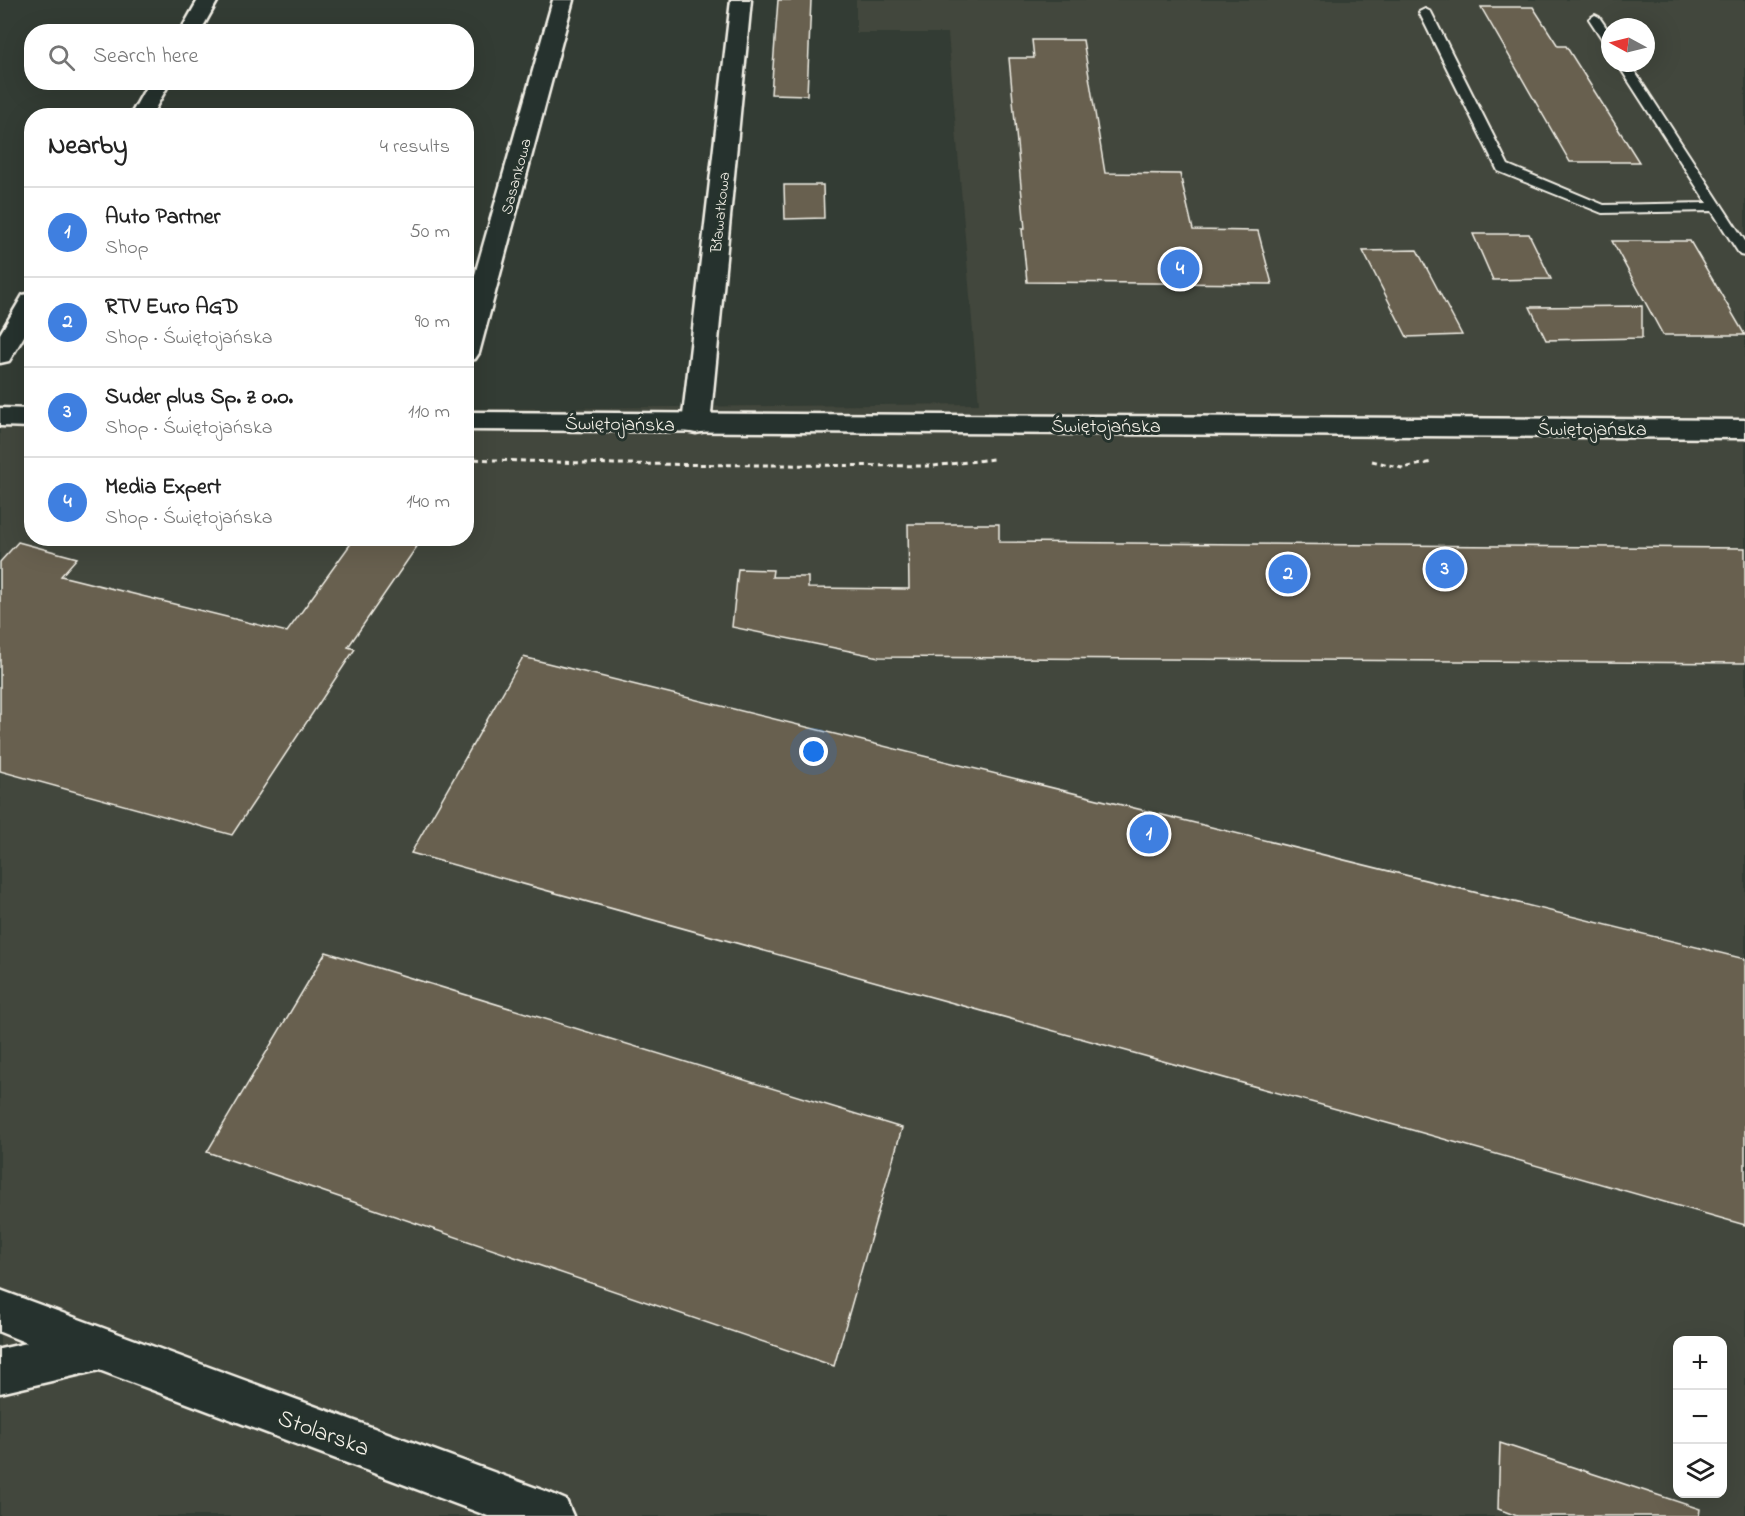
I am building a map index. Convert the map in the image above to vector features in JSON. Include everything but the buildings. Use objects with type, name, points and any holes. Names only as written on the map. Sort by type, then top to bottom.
[{"type":"street","points":[[194,24],[208,0]]},
{"type":"street","name":"Sasankowa","points":[[474,324],[563,0]]},
{"type":"street","name":"Bławatkowa","points":[[696,424],[741,0]]},
{"type":"street","points":[[145,108],[155,90]]},
{"type":"street","points":[[0,355],[24,314]]},
{"type":"street","points":[[0,417],[24,418]]},
{"type":"street","name":"Świętojańska","points":[[474,421],[1745,429]]},
{"type":"street","name":"Stolarska","points":[[0,1311],[550,1516]]},
{"type":"street","points":[[0,1371],[98,1347]]},
{"type":"lane","points":[[1425,12],[1503,168],[1602,209],[1716,207]]},
{"type":"lane","points":[[1595,19],[1601,28]]},
{"type":"lane","points":[[1629,72],[1745,252]]},
{"type":"shaded area","points":[[856,0],[1745,0],[1745,1516],[0,1516],[0,414],[24,414],[24,546],[474,546],[474,409],[979,404],[948,33],[856,33]]},
{"type":"place","name":"Media Expert","points":[[1180,269]]},
{"type":"place","name":"Suder plus Sp. z o.o.","points":[[1445,569]]},
{"type":"place","name":"RTV Euro AGD","points":[[1288,574]]},
{"type":"place","name":"Auto Partner","points":[[1149,834]]}]
